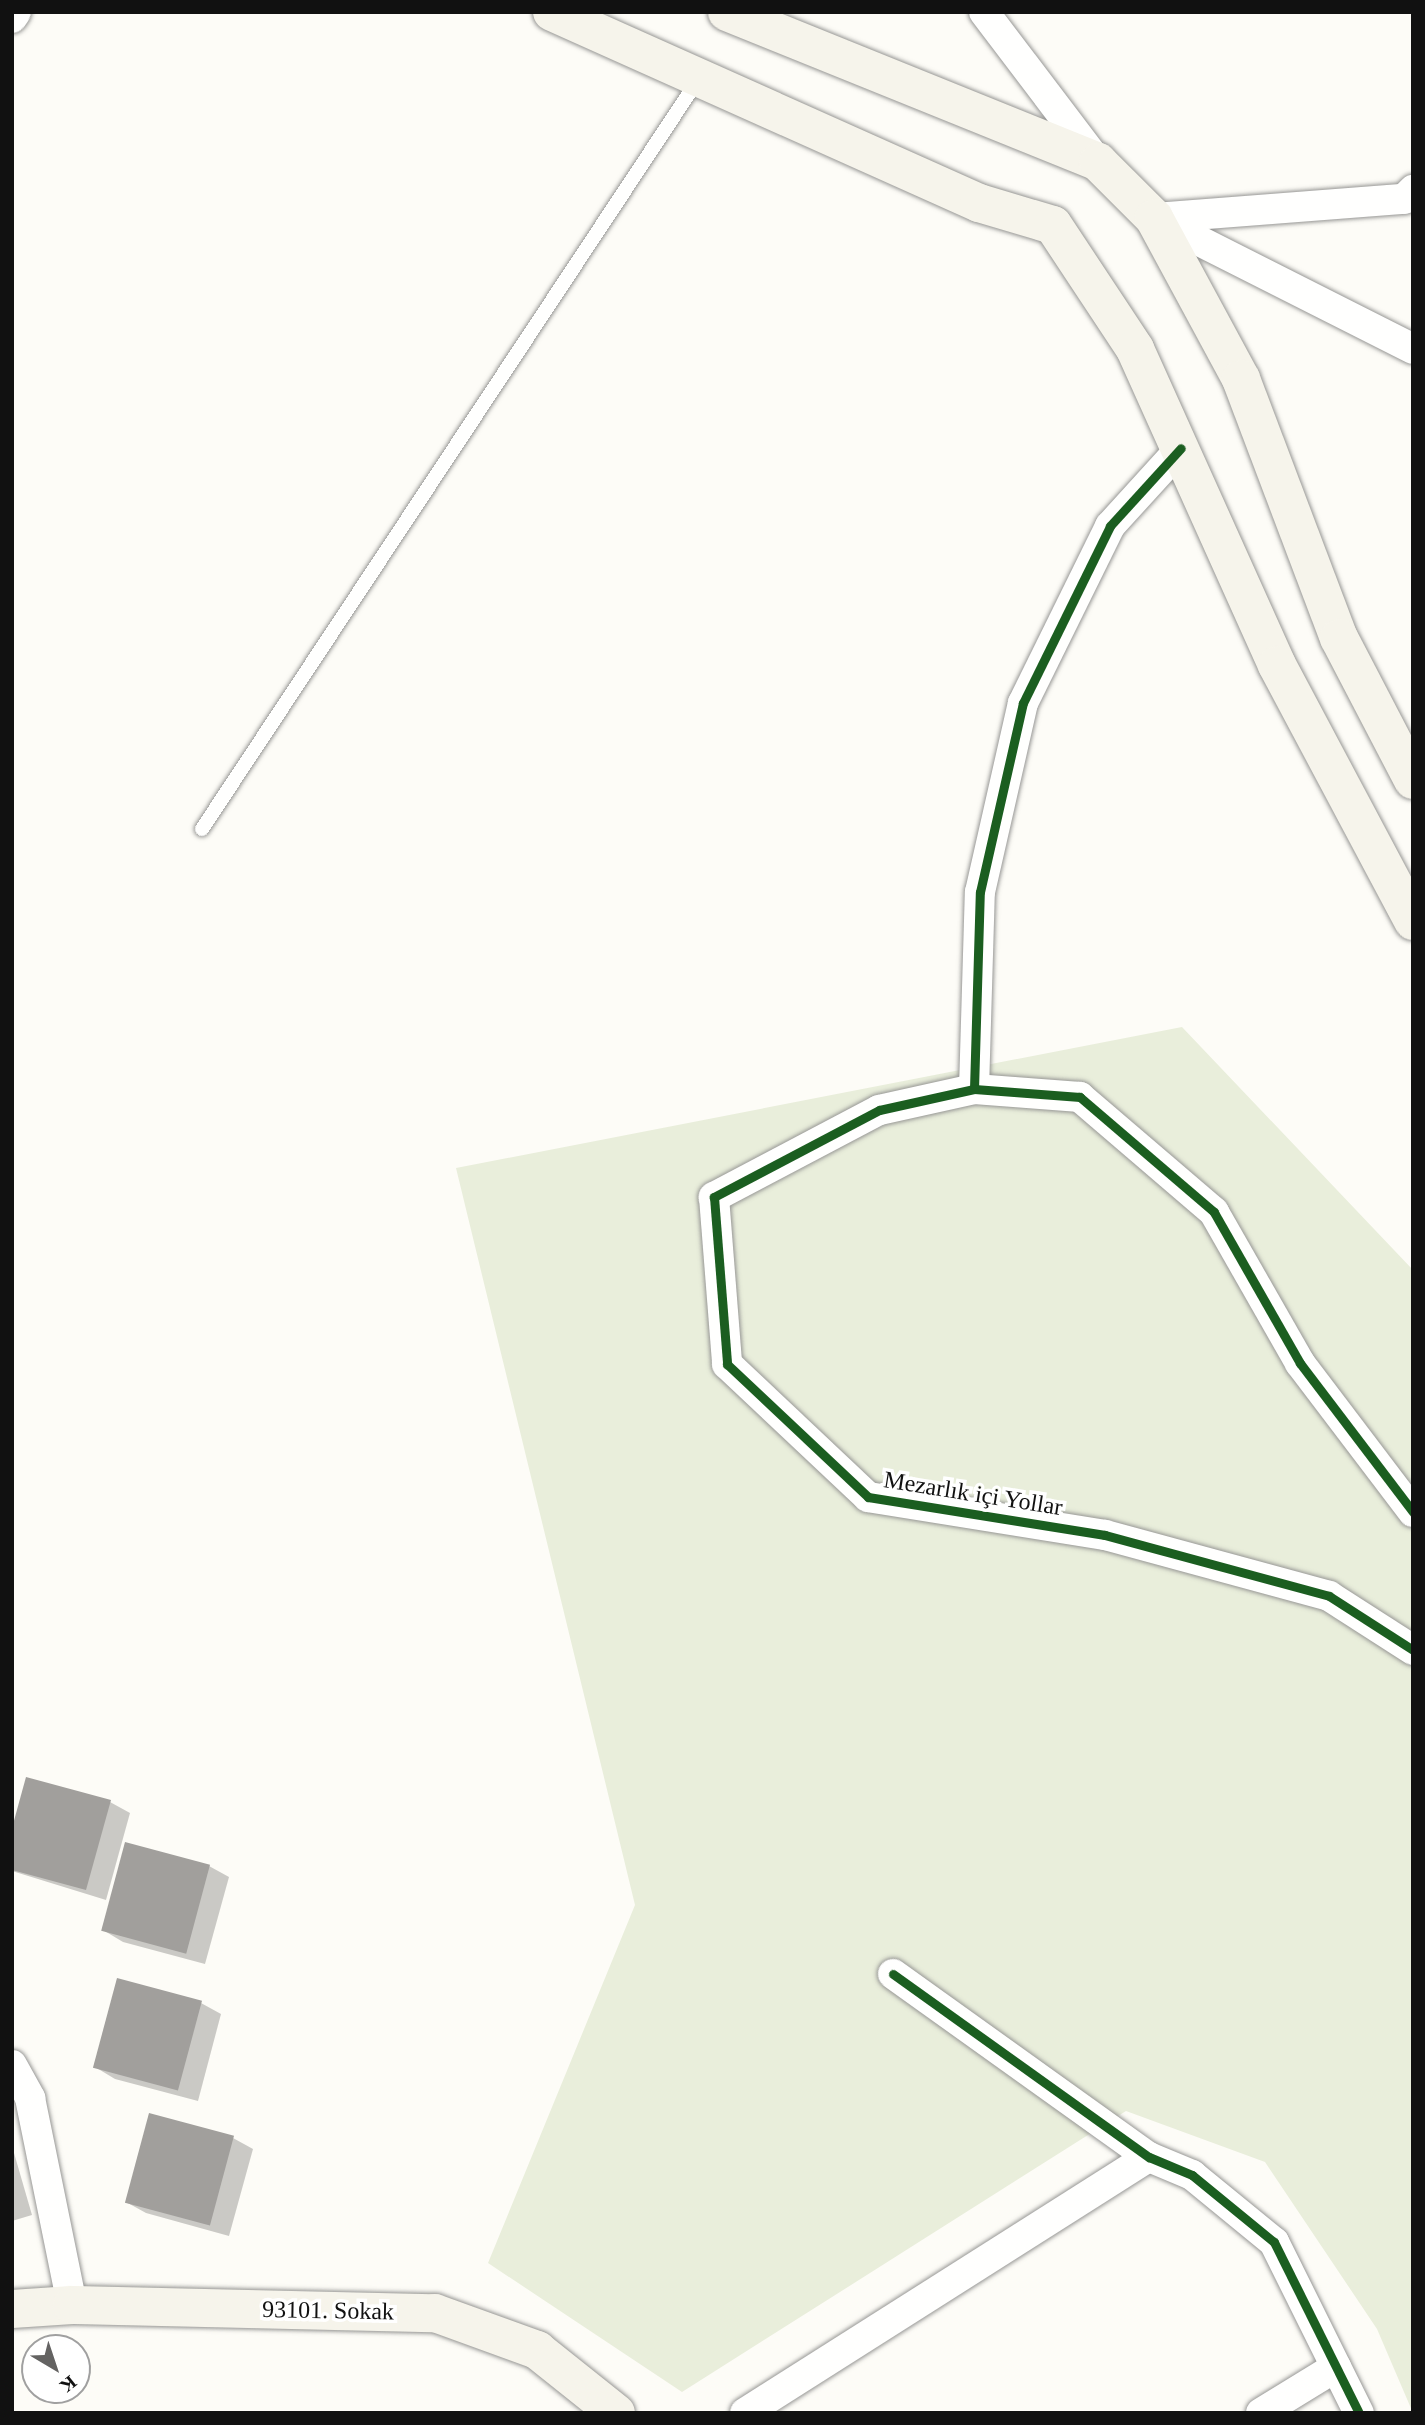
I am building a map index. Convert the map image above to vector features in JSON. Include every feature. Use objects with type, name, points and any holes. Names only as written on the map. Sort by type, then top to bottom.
[{"type":"main road","points":[[552,12],[698,80],[979,203],[1052,225],[1135,349],[1277,665],[1413,920]]},
{"type":"main road","points":[[727,12],[1098,162],[1154,218],[1241,379],[1339,638],[1413,780]]},
{"type":"main road","name":"93101. Sokak","points":[[12,2309],[72,2305],[435,2313],[537,2350],[616,2413]]},
{"type":"street","points":[[12,18],[16,12]]},
{"type":"street","points":[[984,12],[1098,162]]},
{"type":"street","points":[[1154,218],[1404,199],[1413,190]]},
{"type":"street","points":[[1154,218],[1413,349]]},
{"type":"street","points":[[974,1088],[980,892],[1023,703],[1110,526],[1181,448]]},
{"type":"street","name":"Mezarlık içi Yollar","points":[[1413,1512],[1300,1363],[1214,1212],[1080,1097],[974,1088],[878,1110],[714,1197],[727,1364],[868,1497],[1105,1535],[1329,1596],[1413,1650]]},
{"type":"street","points":[[893,1973],[1149,2157],[1192,2175],[1274,2242],[1359,2413]]},
{"type":"street","points":[[12,2065],[30,2098],[72,2305]]},
{"type":"street","points":[[746,2413],[1149,2157]]},
{"type":"street","points":[[1261,2413],[1336,2367]]},
{"type":"lane","points":[[202,829],[698,80]]},
{"type":"green space","points":[[1182,1027],[1413,1270],[1413,2413],[1377,2329],[1265,2162],[1126,2111],[682,2392],[488,2263],[635,1905],[456,1168]]},
{"type":"building","points":[[26,1777],[111,1800],[86,1890],[12,1870],[12,1828]]},
{"type":"building","points":[[125,1842],[210,1865],[186,1954],[101,1931]]},
{"type":"building","points":[[117,1978],[202,2001],[178,2091],[93,2068]]},
{"type":"building","points":[[149,2113],[234,2136],[210,2226],[125,2203]]},
{"type":"cycle path","points":[[974,1089],[980,892],[1023,703],[1110,526],[1181,448]]},
{"type":"cycle path","points":[[1413,1512],[1300,1363],[1214,1212],[1080,1097],[974,1089],[879,1110],[714,1197],[727,1364],[868,1497],[1105,1535],[1329,1596],[1413,1650]]},
{"type":"cycle path","points":[[893,1974],[1149,2157],[1192,2175],[1274,2242],[1359,2413]]}]
